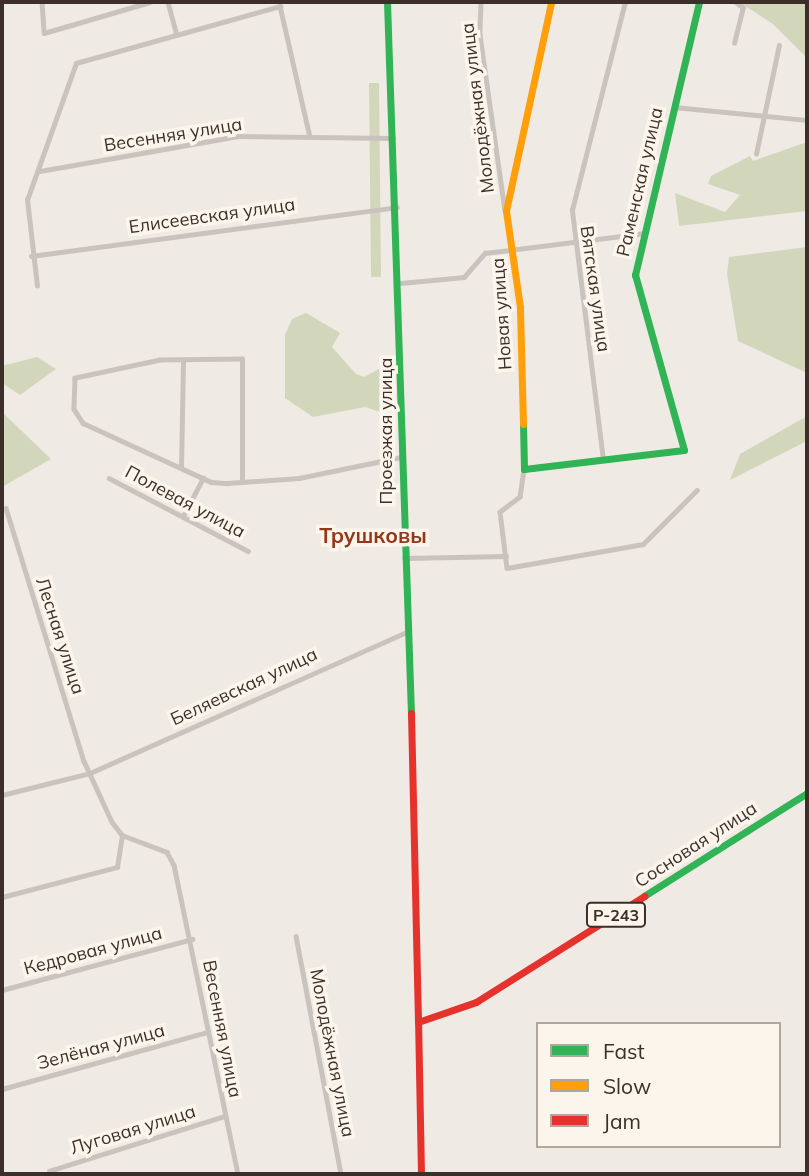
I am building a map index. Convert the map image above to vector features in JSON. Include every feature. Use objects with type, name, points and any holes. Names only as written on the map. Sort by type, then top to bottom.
[{"type":"main road","name":"Проезжая улица","points":[[387,2],[396,138],[401,284],[401,457],[421,1174]]},
{"type":"main road","name":"Новая улица","points":[[524,469],[513,249],[506,211],[551,2]]},
{"type":"main road","name":"Раменская улица","points":[[603,460],[684,450],[635,275],[699,2]]},
{"type":"main road","points":[[524,469],[603,460]]},
{"type":"main road","name":"Сосновая улица","points":[[418,1022],[476,1002],[807,793]]},
{"type":"street","points":[[41,2],[44,33],[150,2]]},
{"type":"street","points":[[168,2],[177,35]]},
{"type":"street","name":"Молодёжная улица","points":[[481,2],[480,35],[506,211]]},
{"type":"street","name":"Вятская улица","points":[[603,460],[573,243],[572,210],[625,2]]},
{"type":"street","points":[[734,43],[743,8],[735,2]]},
{"type":"street","points":[[37,286],[27,200],[40,171],[76,63],[280,6],[310,137]]},
{"type":"street","points":[[756,154],[779,45]]},
{"type":"street","points":[[674,107],[807,120]]},
{"type":"street","name":"Весенняя улица","points":[[40,171],[238,136],[396,138]]},
{"type":"street","name":"Елисеевская улица","points":[[32,256],[398,207]]},
{"type":"street","points":[[401,284],[464,276],[479,254],[645,233]]},
{"type":"street","points":[[242,482],[243,359],[183,361],[75,378],[74,409],[83,424],[203,478],[242,482],[401,457]]},
{"type":"street","points":[[181,469],[183,361]]},
{"type":"street","points":[[524,469],[520,498],[500,512],[506,568],[643,544],[697,491]]},
{"type":"street","name":"Полевая улица","points":[[109,478],[248,551]]},
{"type":"street","points":[[183,516],[203,478]]},
{"type":"street","name":"Лесная улица","points":[[6,508],[92,772],[122,835]]},
{"type":"street","points":[[404,558],[506,556]]},
{"type":"street","name":"Беляевская улица","points":[[2,795],[92,772],[406,632]]},
{"type":"street","points":[[2,897],[117,867],[122,835]]},
{"type":"street","name":"Весенняя улица","points":[[122,835],[167,852],[192,939],[207,1032],[238,1174]]},
{"type":"street","name":"Молодёжная улица","points":[[296,936],[341,1174]]},
{"type":"street","name":"Кедровая улица","points":[[2,990],[192,939]]},
{"type":"street","name":"Зелёная улица","points":[[2,1088],[207,1032]]},
{"type":"street","name":"Луговая улица","points":[[49,1171],[225,1116]]},
{"type":"green space","points":[[739,2],[807,2],[807,58],[773,24]]},
{"type":"green space","points":[[369,83],[379,83],[381,277],[371,277]]},
{"type":"green space","points":[[807,142],[807,211],[679,226],[675,193],[725,212],[740,195],[708,184],[711,176],[750,156],[753,161]]},
{"type":"green space","points":[[807,247],[807,373],[738,341],[727,274],[729,257]]},
{"type":"green space","points":[[306,313],[340,333],[332,347],[356,374],[364,377],[383,367],[384,413],[365,407],[313,417],[285,398],[285,335],[292,319]]},
{"type":"green space","points":[[37,357],[56,369],[20,395],[2,383],[2,366]]},
{"type":"green space","points":[[2,412],[51,459],[2,487]]},
{"type":"green space","points":[[807,416],[807,441],[730,480],[740,454]]},
{"type":"traffic: fast","points":[[387,2],[411,713]]},
{"type":"traffic: fast","points":[[523,424],[524,469],[684,450],[635,275],[699,2]]},
{"type":"traffic: fast","points":[[644,896],[807,793]]},
{"type":"traffic: slow","points":[[523,424],[520,307],[506,211],[551,2]]},
{"type":"traffic: jam","points":[[411,713],[418,1022]]},
{"type":"traffic: jam","points":[[421,1174],[418,1022],[476,1002],[644,896]]},
{"type":"district","name":"Трушковы","points":[[373,535]]}]
